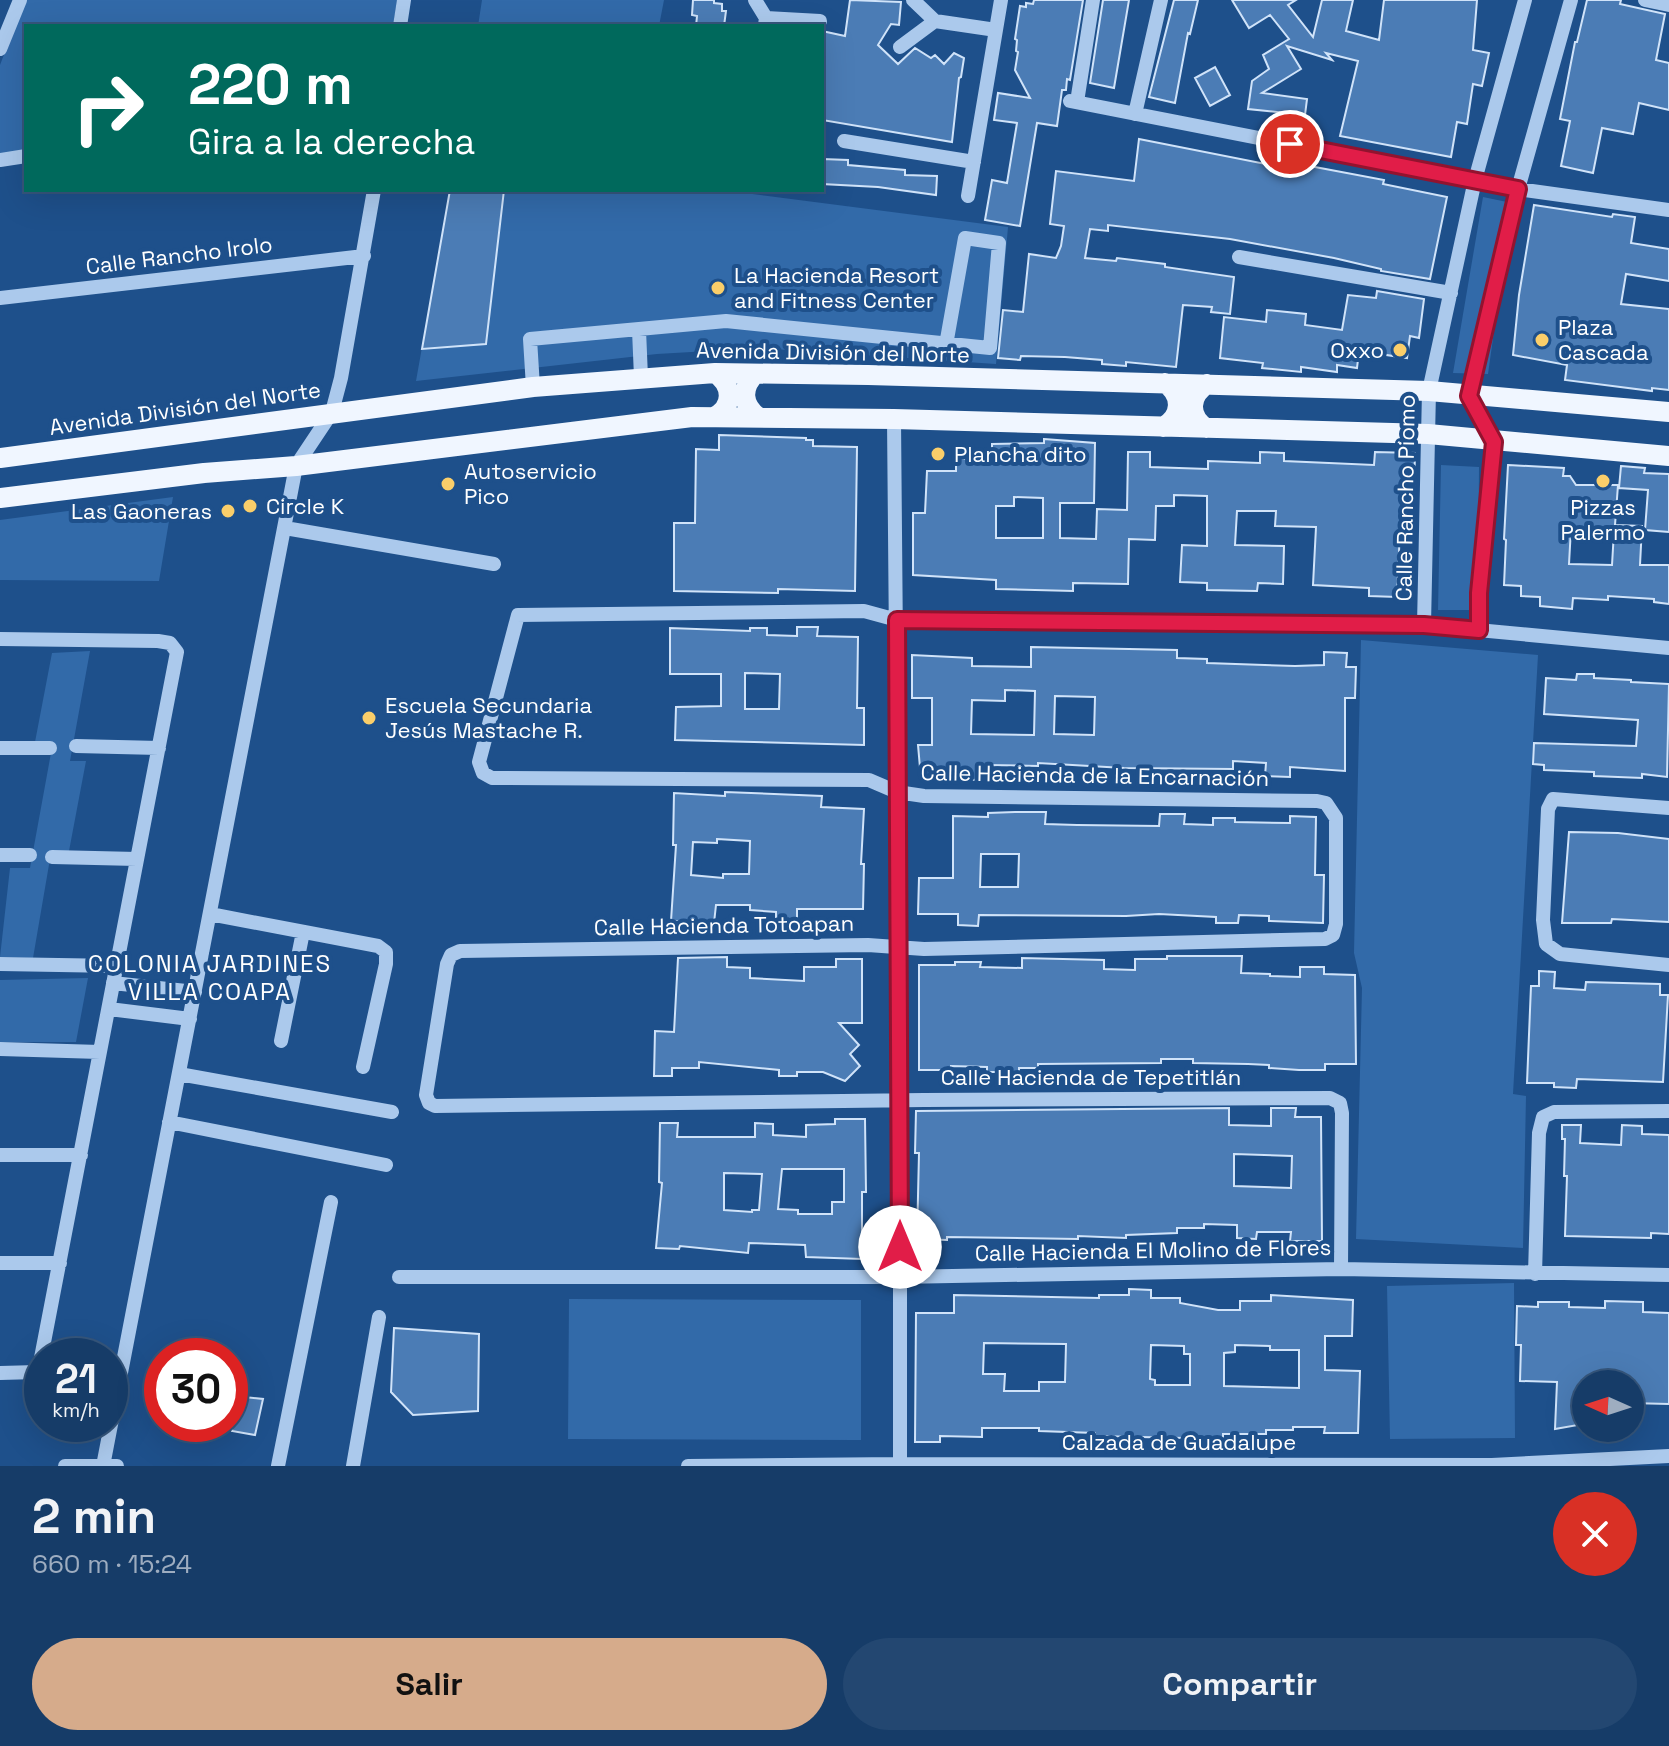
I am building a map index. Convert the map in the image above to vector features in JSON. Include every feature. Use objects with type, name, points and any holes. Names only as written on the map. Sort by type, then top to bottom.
[{"type":"main road","name":"Avenida División del Norte","points":[[0,458],[533,387],[715,373],[1429,391],[1669,412]]},
{"type":"main road","points":[[714,417],[724,409],[729,396],[726,383],[715,373]]},
{"type":"main road","points":[[755,374],[746,385],[745,399],[747,406],[758,417]]},
{"type":"main road","points":[[1163,427],[1174,419],[1179,406],[1175,392],[1165,383]]},
{"type":"main road","points":[[1206,428],[1195,418],[1192,404],[1200,389],[1207,384]]},
{"type":"main road","points":[[0,498],[204,473],[296,466],[628,423],[714,417],[1428,434],[1669,456]]},
{"type":"street","points":[[0,49],[20,0]]},
{"type":"street","points":[[400,24],[404,0]]},
{"type":"street","points":[[755,0],[765,22],[820,21]]},
{"type":"street","points":[[913,0],[935,21],[996,30]]},
{"type":"street","points":[[968,196],[1001,0]]},
{"type":"street","points":[[1093,0],[1074,102],[1518,189],[1669,210]]},
{"type":"street","points":[[1135,114],[1161,0]]},
{"type":"street","name":"Calle Rancho Piomo","points":[[1424,625],[1429,391],[1475,180],[1525,0]]},
{"type":"street","points":[[1479,630],[1479,593],[1494,442],[1469,396],[1518,189],[1571,0]]},
{"type":"street","points":[[1645,0],[1669,5]]},
{"type":"street","points":[[900,47],[935,21]]},
{"type":"street","points":[[844,141],[974,162]]},
{"type":"street","points":[[0,160],[24,156]]},
{"type":"street","points":[[103,1466],[296,466],[332,412],[374,192]]},
{"type":"street","points":[[533,387],[530,339],[726,321],[946,345],[990,348],[999,243],[965,238],[946,345]]},
{"type":"street","name":"Calle Rancho Irolo","points":[[0,298],[364,256]]},
{"type":"street","points":[[1239,257],[1451,293]]},
{"type":"street","points":[[639,330],[641,377]]},
{"type":"street","points":[[894,419],[900,1465]]},
{"type":"street","points":[[285,528],[494,564]]},
{"type":"street","name":"Calle Hacienda de la Encarnación","points":[[897,620],[864,611],[518,615],[479,762],[483,773],[492,778],[869,780],[897,792],[924,796],[1317,801],[1326,803],[1336,818],[1336,924],[1333,935],[1325,939]]},
{"type":"street","points":[[897,620],[1424,625],[1669,648]]},
{"type":"street","points":[[0,639],[170,643],[177,652],[37,1372],[0,1373]]},
{"type":"street","points":[[76,746],[159,748]]},
{"type":"street","points":[[0,748],[50,748]]},
{"type":"street","points":[[1669,808],[1553,799],[1548,809],[1543,920],[1546,944],[1560,954],[1669,965]]},
{"type":"street","points":[[0,855],[30,855]]},
{"type":"street","points":[[52,857],[137,859]]},
{"type":"street","points":[[210,914],[378,946],[386,952],[363,1067]]},
{"type":"street","points":[[281,1041],[303,932]]},
{"type":"street","name":"Calle Hacienda Totoapan","points":[[435,1106],[429,1103],[426,1095],[447,964],[451,955],[460,951],[868,945],[898,948],[1325,939]]},
{"type":"street","points":[[0,964],[117,966]]},
{"type":"street","points":[[113,983],[195,992]]},
{"type":"street","points":[[109,1009],[190,1019]]},
{"type":"street","points":[[0,1049],[100,1052]]},
{"type":"street","points":[[179,1074],[392,1112]]},
{"type":"street","name":"Calle Hacienda de Tepetitlán","points":[[435,1106],[1330,1098],[1340,1103],[1342,1113],[1341,1269]]},
{"type":"street","points":[[1535,1274],[1539,1133],[1543,1117],[1554,1112],[1669,1111]]},
{"type":"street","points":[[169,1122],[386,1165]]},
{"type":"street","points":[[0,1155],[81,1155]]},
{"type":"street","points":[[278,1466],[331,1202]]},
{"type":"street","points":[[0,1263],[60,1263]]},
{"type":"street","name":"Calle Hacienda El Molino de Flores","points":[[399,1277],[900,1277],[1341,1269],[1669,1275]]},
{"type":"street","points":[[353,1466],[379,1317]]},
{"type":"street","name":"Calzada de Guadalupe","points":[[688,1466],[1492,1466],[1669,1456]]},
{"type":"street","points":[[65,1466],[117,1466]]},
{"type":"shaded area","points":[[25,0],[397,0],[393,24],[24,24],[24,150],[0,154],[0,65]]},
{"type":"shaded area","points":[[482,0],[664,0],[659,24],[478,24]]},
{"type":"shaded area","name":"La Hacienda Resort and Fitness Center","points":[[450,192],[737,192],[1008,227],[996,364],[760,348],[657,354],[416,381]]},
{"type":"shaded area","points":[[1483,197],[1512,203],[1488,374],[1453,373]]},
{"type":"shaded area","points":[[1441,465],[1479,467],[1478,610],[1438,610]]},
{"type":"shaded area","points":[[173,497],[159,581],[0,580],[0,520]]},
{"type":"shaded area","points":[[1361,640],[1538,655],[1513,1094],[1526,1096],[1523,1248],[1356,1239],[1362,988],[1354,953]]},
{"type":"shaded area","points":[[90,651],[70,761],[86,761],[69,851],[51,853],[33,958],[0,957],[10,868],[30,868],[53,742],[35,742],[52,653]]},
{"type":"shaded area","points":[[88,978],[76,1042],[0,1042],[0,980]]},
{"type":"shaded area","points":[[1514,1283],[1515,1438],[1390,1439],[1387,1286]]},
{"type":"shaded area","points":[[569,1299],[861,1300],[861,1440],[568,1439]]},
{"type":"building","points":[[693,0],[714,0],[714,3],[722,4],[722,11],[726,11],[724,24],[696,24],[697,16],[692,15]]},
{"type":"building","points":[[850,0],[901,2],[899,25],[891,24],[878,45],[898,64],[915,48],[931,58],[935,55],[944,64],[954,53],[964,58],[952,142],[824,120],[824,31],[845,36]]},
{"type":"building","points":[[1034,0],[1083,0],[1070,80],[1067,79],[1066,90],[1062,90],[1057,126],[1037,123],[1020,226],[985,220],[992,180],[1007,183],[1017,123],[994,120],[998,93],[1030,98],[1015,70],[1018,52],[1015,39],[1020,6],[1033,4]]},
{"type":"building","points":[[1103,0],[1129,0],[1114,88],[1090,83]]},
{"type":"building","points":[[1174,0],[1198,0],[1188,33],[1175,103],[1149,97]]},
{"type":"building","points":[[1232,0],[1296,0],[1288,5],[1313,37],[1322,0],[1353,0],[1346,31],[1379,40],[1384,0],[1477,0],[1473,50],[1489,53],[1482,86],[1473,84],[1467,124],[1457,122],[1451,157],[1340,136],[1358,61],[1326,53],[1332,60],[1287,46],[1301,69],[1262,93],[1307,99],[1305,115],[1248,109],[1252,81],[1269,69],[1263,55],[1289,39],[1270,15],[1249,28]]},
{"type":"building","points":[[1587,0],[1621,0],[1620,4],[1665,14],[1656,60],[1669,63],[1669,110],[1639,103],[1633,134],[1602,128],[1593,173],[1561,166],[1570,121],[1560,119],[1575,42]]},
{"type":"building","points":[[1215,67],[1230,95],[1210,106],[1195,78]]},
{"type":"building","points":[[1139,139],[1276,166],[1299,167],[1299,164],[1384,180],[1383,184],[1447,197],[1430,279],[1230,239],[1108,225],[1108,231],[1090,229],[1085,258],[1165,264],[1165,267],[1234,277],[1230,314],[1211,312],[1212,307],[1183,305],[1176,367],[1126,362],[1126,366],[1102,364],[1102,360],[1065,357],[998,358],[1003,310],[1023,312],[1029,254],[1056,258],[1061,246],[1064,226],[1050,224],[1056,171],[1134,181]]},
{"type":"building","points":[[824,159],[848,160],[848,165],[905,170],[905,175],[937,176],[936,195],[824,184]]},
{"type":"building","points":[[450,192],[504,192],[486,344],[422,349]]},
{"type":"building","points":[[1534,205],[1612,217],[1613,214],[1635,217],[1631,243],[1669,249],[1669,281],[1626,274],[1621,304],[1669,309],[1669,390],[1652,388],[1652,391],[1565,380],[1567,365],[1513,355]]},
{"type":"building","points":[[1377,291],[1424,299],[1419,338],[1410,336],[1407,358],[1359,351],[1357,368],[1337,365],[1337,372],[1301,367],[1301,372],[1262,368],[1263,363],[1220,358],[1224,317],[1266,322],[1267,310],[1306,314],[1305,325],[1342,330],[1348,295],[1376,298]]},
{"type":"building","points":[[719,435],[806,438],[813,440],[813,446],[857,447],[855,591],[674,591],[674,523],[695,523],[696,449],[719,450]]},
{"type":"building","points":[[1044,439],[1095,443],[1094,503],[1060,503],[1060,538],[1096,539],[1097,509],[1127,510],[1128,452],[1150,452],[1150,467],[1208,469],[1208,461],[1260,463],[1260,452],[1284,453],[1284,461],[1374,465],[1375,452],[1415,453],[1413,529],[1400,529],[1397,597],[1369,596],[1369,588],[1313,585],[1316,527],[1275,526],[1276,511],[1237,511],[1235,545],[1284,546],[1283,584],[1258,583],[1257,591],[1207,590],[1207,583],[1180,582],[1182,545],[1207,546],[1207,496],[1174,495],[1174,506],[1156,506],[1155,540],[1129,539],[1128,584],[1073,583],[1073,591],[996,589],[996,580],[913,575],[913,513],[925,513],[927,471],[956,471],[956,459],[992,458],[992,444],[1044,443]],"holes":[[[1014,497],[1043,498],[1043,538],[996,538],[996,506],[1014,506]]]},
{"type":"building","points":[[1508,465],[1564,468],[1563,476],[1570,476],[1576,485],[1618,485],[1615,525],[1642,526],[1640,565],[1669,565],[1669,604],[1654,602],[1654,599],[1608,596],[1608,600],[1573,598],[1572,609],[1540,606],[1540,597],[1521,596],[1521,586],[1504,585]],"holes":[[[1571,528],[1614,531],[1612,565],[1569,564]]]},
{"type":"building","points":[[1621,466],[1645,468],[1644,473],[1669,474],[1669,532],[1645,530],[1648,490],[1619,488]]},
{"type":"building","points":[[797,627],[818,627],[817,636],[858,637],[857,708],[864,708],[864,745],[675,740],[676,707],[721,706],[721,674],[670,674],[670,628],[750,631],[750,628],[767,628],[767,635],[797,636]],"holes":[[[745,673],[780,674],[779,709],[745,709]]]},
{"type":"building","points":[[1031,647],[1177,650],[1177,658],[1207,659],[1207,663],[1295,666],[1324,665],[1324,652],[1347,653],[1346,667],[1356,667],[1355,698],[1345,698],[1345,771],[1290,767],[1290,777],[1265,776],[1266,763],[1233,761],[1233,769],[1038,763],[1038,766],[988,765],[987,780],[921,779],[918,745],[932,745],[932,698],[912,698],[912,655],[972,658],[972,666],[1031,667]],"holes":[[[1005,690],[1035,691],[1034,735],[971,734],[972,700],[1005,701]],[[1055,696],[1095,697],[1094,735],[1054,734]]]},
{"type":"building","points":[[1577,674],[1669,684],[1667,777],[1642,774],[1642,778],[1594,776],[1594,772],[1544,770],[1544,765],[1533,764],[1534,743],[1636,746],[1638,720],[1544,714],[1546,678],[1576,680]]},
{"type":"building","points":[[725,792],[822,796],[821,807],[864,809],[861,864],[864,864],[863,909],[797,909],[797,924],[776,924],[776,912],[750,910],[750,905],[716,905],[714,923],[671,921],[676,845],[673,845],[674,793],[725,796]],"holes":[[[717,839],[750,841],[749,874],[723,874],[723,878],[691,875],[693,842],[717,843]]]},
{"type":"building","points":[[1046,812],[1045,824],[1159,826],[1160,814],[1185,814],[1184,824],[1213,825],[1213,818],[1235,818],[1235,822],[1290,823],[1290,816],[1316,817],[1315,875],[1324,875],[1323,923],[1269,921],[1269,916],[1239,915],[1238,923],[1216,923],[1216,917],[1159,914],[979,915],[978,926],[958,925],[958,914],[918,914],[919,878],[953,878],[953,816],[988,817],[988,813]],"holes":[[[981,854],[1019,854],[1018,887],[980,887]]]},
{"type":"building","points":[[1569,832],[1618,833],[1669,839],[1669,922],[1612,919],[1611,923],[1562,923]]},
{"type":"building","points":[[1167,956],[1242,956],[1241,973],[1270,976],[1300,977],[1300,967],[1324,967],[1324,974],[1355,975],[1356,1064],[1325,1064],[1325,1070],[1299,1070],[1269,1068],[1269,1065],[1161,1059],[1161,1063],[1038,1064],[1038,1068],[1019,1068],[1019,1072],[987,1072],[987,1067],[951,1066],[951,1070],[919,1070],[919,965],[981,962],[980,967],[1022,968],[1022,958],[1104,960],[1104,969],[1135,970],[1135,959],[1167,959]]},
{"type":"building","points":[[727,957],[727,967],[750,968],[750,978],[804,981],[804,967],[836,967],[836,959],[862,959],[862,1023],[839,1023],[859,1045],[850,1054],[860,1066],[845,1081],[823,1072],[779,1076],[779,1070],[699,1062],[699,1068],[672,1068],[672,1076],[654,1076],[655,1031],[674,1032],[678,958]]},
{"type":"building","points":[[1539,971],[1555,972],[1554,988],[1585,990],[1586,982],[1660,984],[1660,995],[1668,995],[1663,1082],[1577,1079],[1576,1088],[1554,1087],[1554,1083],[1527,1083],[1531,986],[1539,986]]},
{"type":"building","points":[[1229,1108],[1229,1125],[1271,1126],[1271,1108],[1296,1108],[1295,1117],[1321,1117],[1322,1241],[1290,1241],[1291,1232],[1257,1232],[1256,1239],[1237,1238],[1237,1225],[1204,1224],[1204,1228],[1177,1228],[1177,1233],[1126,1235],[1126,1238],[917,1239],[919,1153],[915,1153],[916,1111]],"holes":[[[1234,1154],[1292,1156],[1291,1188],[1234,1186]]]},
{"type":"building","points":[[835,1119],[865,1119],[866,1192],[862,1192],[862,1259],[806,1257],[805,1245],[749,1243],[748,1253],[680,1246],[679,1249],[656,1248],[662,1183],[659,1182],[660,1123],[678,1123],[677,1137],[755,1137],[755,1123],[773,1124],[773,1135],[806,1137],[806,1125],[835,1124]],"holes":[[[782,1169],[844,1169],[844,1202],[832,1202],[832,1214],[798,1214],[798,1210],[778,1209]],[[724,1173],[762,1174],[759,1210],[724,1210]]]},
{"type":"building","points":[[1562,1125],[1581,1125],[1580,1143],[1621,1145],[1622,1125],[1642,1126],[1642,1134],[1669,1135],[1669,1234],[1651,1233],[1651,1238],[1565,1236],[1567,1176],[1564,1176],[1565,1139],[1562,1139]]},
{"type":"building","points":[[1129,1289],[1151,1290],[1151,1298],[1180,1298],[1180,1303],[1218,1310],[1240,1310],[1240,1301],[1271,1301],[1271,1295],[1353,1300],[1352,1336],[1325,1336],[1325,1370],[1360,1371],[1358,1433],[1324,1433],[1325,1427],[1293,1427],[1293,1430],[1266,1430],[1266,1434],[1185,1438],[1095,1436],[1095,1433],[1039,1431],[1039,1428],[982,1428],[982,1437],[940,1436],[940,1442],[915,1442],[916,1313],[954,1313],[954,1295],[1099,1298],[1099,1295],[1129,1295]],"holes":[[[984,1343],[1066,1344],[1065,1382],[1039,1382],[1039,1391],[1004,1391],[1005,1374],[983,1374]],[[1151,1345],[1184,1346],[1184,1354],[1190,1354],[1190,1385],[1155,1385],[1155,1380],[1150,1379]],[[1235,1345],[1299,1350],[1299,1388],[1224,1386],[1224,1353],[1235,1352]]]},
{"type":"building","points":[[1605,1301],[1643,1302],[1643,1312],[1669,1313],[1669,1404],[1644,1403],[1644,1370],[1572,1370],[1572,1426],[1555,1429],[1557,1382],[1520,1381],[1521,1345],[1516,1345],[1517,1306],[1538,1307],[1538,1302],[1569,1302],[1569,1307],[1605,1308]]},
{"type":"building","points":[[394,1328],[479,1334],[478,1411],[413,1415],[391,1392]]},
{"type":"building","points":[[248,1397],[263,1399],[255,1435],[248,1434]]},
{"type":"place","name":"La Hacienda Resort and Fitness Center","points":[[718,288]]},
{"type":"place","name":"Plaza Cascada","points":[[1542,340]]},
{"type":"place","name":"Oxxo","points":[[1400,350]]},
{"type":"place","name":"Plancha dito","points":[[938,454]]},
{"type":"place","name":"Pizzas Palermo","points":[[1603,481]]},
{"type":"place","name":"Autoservicio Pico","points":[[448,484]]},
{"type":"place","name":"Circle K","points":[[250,506]]},
{"type":"place","name":"Las Gaoneras","points":[[228,511]]},
{"type":"place","name":"Escuela Secundaria Jesús Mastache R.","points":[[369,718]]},
{"type":"district","name":"COLONIA JARDINES VILLA COAPA","points":[[210,977]]},
{"type":"route","points":[[900,1247],[897,620],[1424,625],[1479,630],[1479,593],[1494,442],[1469,396],[1518,189],[1290,144]]}]
